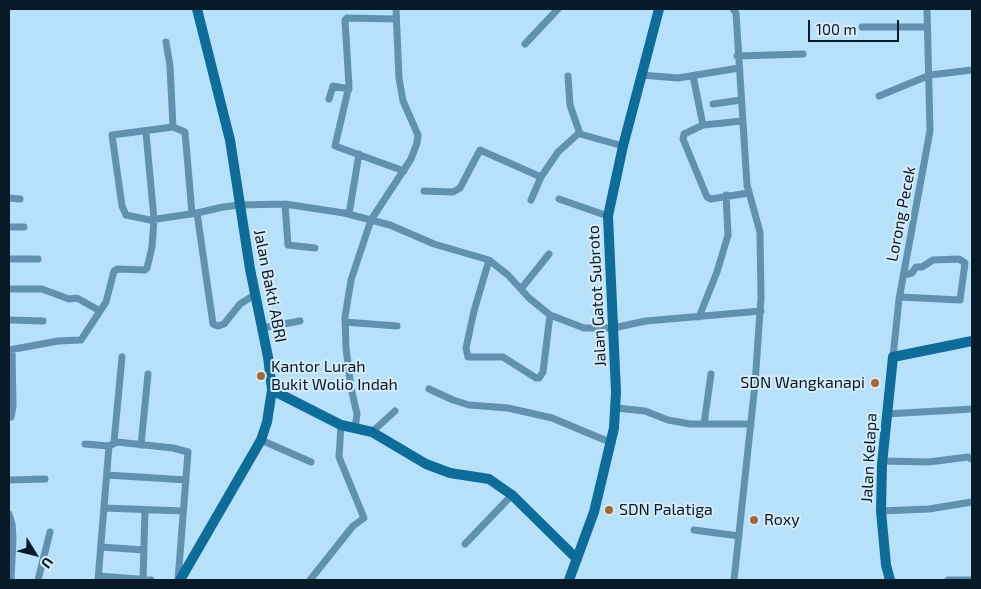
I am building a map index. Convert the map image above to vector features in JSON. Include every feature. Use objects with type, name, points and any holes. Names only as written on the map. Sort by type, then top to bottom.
[{"type":"street","name":"Jalan Bakti ABRI","points":[[179,580],[261,440],[269,414],[272,390],[230,140],[197,9]]},
{"type":"street","points":[[355,429],[357,414],[348,371],[345,322],[351,280],[371,220],[404,171],[416,146],[418,135],[402,93],[396,9]]},
{"type":"street","points":[[525,44],[558,9]]},
{"type":"street","name":"Jalan Gatot Subroto","points":[[569,580],[594,512],[612,442],[616,408],[608,216],[623,146],[659,9]]},
{"type":"street","points":[[733,9],[736,13],[737,56],[748,192],[760,232],[760,311],[751,424],[734,580]]},
{"type":"street","name":"Lorong Pecek","points":[[893,357],[900,297],[930,136],[927,9]]},
{"type":"street","points":[[396,19],[348,18],[345,20],[349,89],[335,146],[404,171]]},
{"type":"street","points":[[862,27],[927,27]]},
{"type":"street","points":[[166,42],[170,66],[174,128]]},
{"type":"street","points":[[737,56],[803,54]]},
{"type":"street","points":[[641,75],[678,78],[739,68]]},
{"type":"street","points":[[878,96],[930,75],[972,70]]},
{"type":"street","points":[[568,76],[570,105],[579,133]]},
{"type":"street","points":[[693,76],[703,125]]},
{"type":"street","points":[[329,99],[333,86],[349,89]]},
{"type":"street","points":[[713,104],[741,100]]},
{"type":"street","points":[[742,121],[703,125],[684,134],[684,143],[707,197],[711,199],[748,192]]},
{"type":"street","points":[[256,294],[240,304],[224,324],[218,326],[213,324],[195,213],[186,133],[174,128],[146,133],[112,135],[125,213],[147,220],[195,213],[240,205],[285,204],[312,206],[349,214],[390,225],[434,244],[489,260],[508,275],[550,315],[584,328],[613,328],[646,322],[760,311]]},
{"type":"street","points":[[9,417],[13,413],[10,350],[53,341],[81,340],[107,299],[116,270],[147,268],[152,247],[154,219],[146,133]]},
{"type":"street","points":[[579,133],[623,146]]},
{"type":"street","points":[[531,200],[541,178],[558,152],[579,133]]},
{"type":"street","points":[[424,191],[453,192],[460,188],[480,150],[541,178]]},
{"type":"street","points":[[349,214],[359,154]]},
{"type":"street","points":[[699,317],[717,272],[728,232],[726,195]]},
{"type":"street","points":[[9,198],[20,199]]},
{"type":"street","points":[[559,199],[608,216]]},
{"type":"street","points":[[285,204],[288,245],[315,248]]},
{"type":"street","points":[[9,227],[24,227]]},
{"type":"street","points":[[521,289],[549,254]]},
{"type":"street","points":[[9,259],[38,259]]},
{"type":"street","points":[[900,297],[960,300],[965,263],[959,259],[933,260],[922,267],[916,267],[912,274],[904,275]]},
{"type":"street","points":[[489,260],[466,348],[469,358],[503,357],[536,378],[539,378],[543,372],[550,315]]},
{"type":"street","points":[[9,289],[42,289],[70,299],[77,298],[100,311]]},
{"type":"street","points":[[9,320],[44,321]]},
{"type":"street","points":[[262,328],[300,321]]},
{"type":"street","points":[[345,322],[397,326]]},
{"type":"street","points":[[893,357],[972,341]]},
{"type":"street","points":[[122,357],[107,476],[99,578],[147,580],[144,550],[145,510]]},
{"type":"street","name":"Jalan Kelapa","points":[[890,580],[881,511],[886,414],[893,357]]},
{"type":"street","points":[[141,445],[148,374]]},
{"type":"street","points":[[704,424],[711,374]]},
{"type":"street","points":[[429,389],[469,405],[508,408],[552,418],[612,442]]},
{"type":"street","points":[[272,390],[341,425],[372,432],[426,464],[447,472],[486,478],[512,495],[577,559]]},
{"type":"street","points":[[616,408],[645,411],[671,420],[704,424],[751,424]]},
{"type":"street","points":[[886,414],[972,409]]},
{"type":"street","points":[[372,432],[395,411]]},
{"type":"street","points":[[310,580],[353,526],[364,518],[339,457],[341,425]]},
{"type":"street","points":[[261,440],[311,462]]},
{"type":"street","points":[[85,444],[141,445],[188,452],[179,580]]},
{"type":"street","points":[[883,461],[929,462],[968,457],[972,459]]},
{"type":"street","points":[[107,476],[186,480]]},
{"type":"street","points":[[9,480],[45,479]]},
{"type":"street","points":[[465,544],[512,495]]},
{"type":"street","points":[[881,511],[929,509],[972,502]]},
{"type":"street","points":[[104,508],[183,511]]},
{"type":"street","points":[[9,514],[12,524],[12,580]]},
{"type":"street","points":[[694,530],[739,536]]},
{"type":"street","points":[[38,580],[50,532]]},
{"type":"street","points":[[101,547],[144,550]]},
{"type":"street","points":[[948,580],[972,580]]},
{"type":"place","name":"Kantor Lurah Bukit Wolio Indah","points":[[261,376]]},
{"type":"place","name":"SDN Wangkanapi","points":[[875,383]]},
{"type":"place","name":"SDN Palatiga","points":[[609,510]]},
{"type":"place","name":"Roxy","points":[[754,520]]}]
